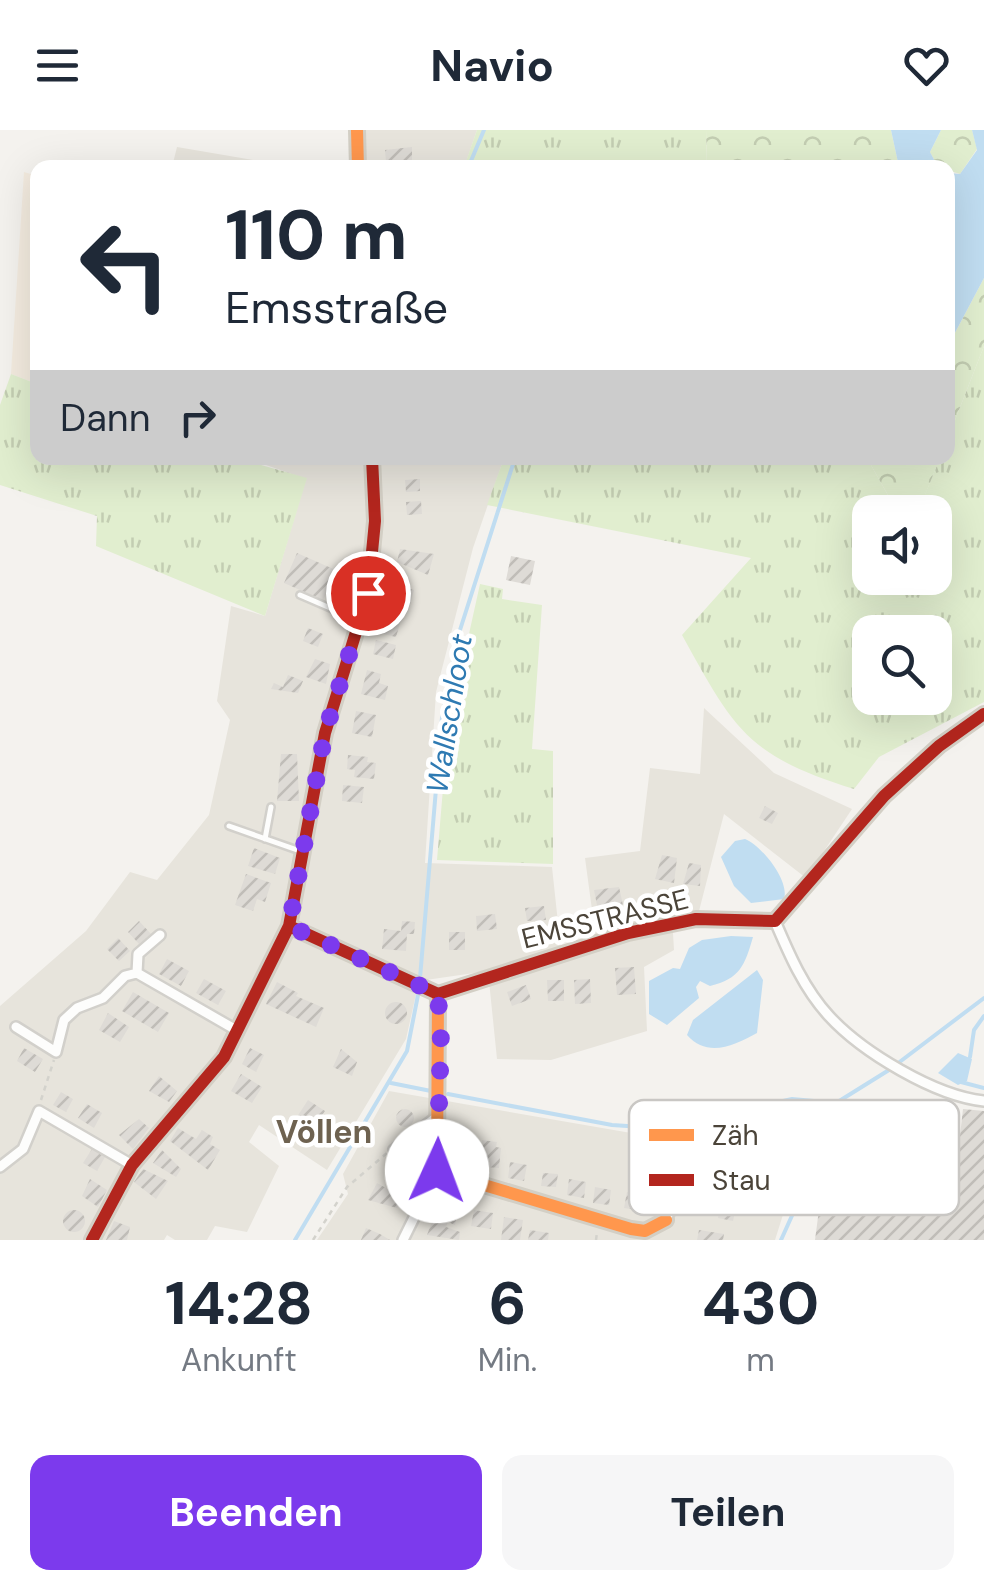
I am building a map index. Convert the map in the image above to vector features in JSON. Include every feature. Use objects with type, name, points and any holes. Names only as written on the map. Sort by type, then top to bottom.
[{"type":"street","points":[[357,130],[358,160]]},
{"type":"street","points":[[92,1240],[132,1166],[214,1070],[238,1031],[289,926],[306,852],[325,733],[361,621],[374,543],[372,465]]},
{"type":"street","points":[[984,714],[910,770],[876,803],[831,864],[775,921],[800,974],[828,1015],[933,1087],[984,1101]]},
{"type":"street","name":"EMSSTRASSE","points":[[438,994],[628,933],[696,919],[775,921]]},
{"type":"street","points":[[289,926],[438,994],[437,1171],[404,1240]]},
{"type":"street","points":[[137,973],[138,954],[160,934]]},
{"type":"street","points":[[16,1027],[56,1052],[64,1020],[77,1008],[103,998],[125,976],[137,973],[238,1031]]},
{"type":"street","points":[[0,1167],[23,1149],[39,1111],[132,1166]]},
{"type":"street","points":[[437,1171],[631,1229],[645,1231],[666,1220]]},
{"type":"lane","points":[[300,595],[361,621]]},
{"type":"lane","points":[[265,839],[271,807]]},
{"type":"lane","points":[[229,826],[306,852]]},
{"type":"lane","points":[[392,1148],[432,1115],[439,1115]]},
{"type":"lane","points":[[666,1220],[670,1215]]},
{"type":"path","points":[[39,1111],[56,1052]]},
{"type":"path","points":[[313,1240],[347,1187],[392,1148]]},
{"type":"shaded area","points":[[350,130],[477,130],[467,160],[351,160]]},
{"type":"shaded area","points":[[177,147],[253,160],[174,160]]},
{"type":"shaded area","points":[[24,172],[30,174],[30,381],[11,374]]},
{"type":"shaded area","points":[[266,465],[502,465],[473,548],[436,692],[425,863],[552,867],[562,960],[597,947],[585,858],[640,851],[650,768],[700,774],[704,708],[774,773],[852,809],[806,878],[724,814],[699,911],[672,917],[674,950],[644,967],[647,1031],[551,1060],[497,1059],[488,971],[419,981],[406,1039],[327,1170],[259,1125],[249,1142],[279,1166],[247,1232],[215,1226],[207,1240],[175,1240],[167,1235],[164,1240],[0,1240],[0,1006],[86,931],[130,872],[157,880],[209,815],[230,720],[217,701],[231,606],[265,616],[306,479]]},
{"type":"shaded area","points":[[389,1091],[629,1133],[629,1215],[783,1215],[775,1240],[317,1240],[348,1194],[343,1174]]},
{"type":"green space","points":[[477,130],[706,130],[707,160],[466,160]]},
{"type":"green space","points":[[706,130],[891,130],[897,160],[707,160]]},
{"type":"green space","points":[[941,130],[972,130],[977,149],[960,174],[955,172],[955,160],[934,160],[930,152]]},
{"type":"green space","points":[[984,278],[984,346],[955,420],[955,333]]},
{"type":"green space","points":[[984,346],[984,702],[879,757],[854,789],[789,764],[747,735],[716,694],[682,635],[751,558],[487,505],[501,465],[871,465],[888,495],[852,495],[852,595],[952,595],[952,495],[925,495],[937,465],[955,465],[955,420]]},
{"type":"green space","points":[[11,374],[30,381],[30,465],[261,465],[307,478],[265,616],[96,546],[97,516],[0,485],[0,405]]},
{"type":"green space","points":[[871,465],[937,465],[925,495],[888,495]]},
{"type":"green space","points":[[480,584],[503,589],[502,599],[542,605],[532,749],[553,751],[553,864],[437,860],[448,729]]},
{"type":"water","points":[[891,130],[941,130],[930,152],[934,160],[897,160]]},
{"type":"water","points":[[972,130],[984,130],[984,278],[955,333],[955,174],[960,174],[977,150]]},
{"type":"water","points":[[745,839],[773,865],[783,883],[784,899],[751,903],[734,886],[721,857],[735,841]]},
{"type":"water","points":[[753,937],[735,975],[710,986],[700,981],[696,987],[699,998],[667,1025],[649,1014],[649,981],[673,968],[680,969],[689,948],[702,940]]},
{"type":"water","points":[[757,970],[763,980],[757,1033],[721,1048],[703,1046],[687,1035],[693,1020]]},
{"type":"water","points":[[958,1053],[972,1059],[967,1081],[958,1085],[938,1073]]},
{"type":"building","points":[[412,147],[412,160],[386,160],[385,150]]},
{"type":"building","points":[[420,479],[420,491],[406,492],[405,480]]},
{"type":"building","points":[[421,501],[422,514],[407,515],[406,502]]},
{"type":"building","points":[[400,549],[434,554],[428,575],[397,562]]},
{"type":"building","points":[[297,553],[338,571],[335,579],[352,586],[345,602],[326,594],[323,600],[284,583]]},
{"type":"building","points":[[511,556],[535,561],[530,585],[506,580]]},
{"type":"building","points":[[392,584],[414,590],[410,604],[389,599]]},
{"type":"building","points":[[383,616],[401,620],[396,637],[379,633]]},
{"type":"building","points":[[308,628],[323,634],[318,647],[303,641]]},
{"type":"building","points":[[376,640],[396,645],[393,659],[373,654]]},
{"type":"building","points":[[315,659],[330,664],[326,684],[306,677]]},
{"type":"building","points":[[367,670],[381,674],[379,683],[388,686],[385,700],[361,694]]},
{"type":"building","points":[[288,675],[303,681],[298,693],[271,689],[274,683],[283,687]]},
{"type":"building","points":[[356,711],[376,715],[372,737],[352,733]]},
{"type":"building","points":[[281,754],[297,754],[299,801],[277,801]]},
{"type":"building","points":[[348,755],[368,757],[367,762],[376,763],[374,779],[354,777],[355,770],[347,769]]},
{"type":"building","points":[[343,785],[364,787],[362,803],[342,801]]},
{"type":"building","points":[[765,806],[778,813],[772,824],[759,818]]},
{"type":"building","points":[[254,848],[280,858],[275,874],[248,866]]},
{"type":"building","points":[[662,855],[677,858],[674,883],[655,879]]},
{"type":"building","points":[[689,863],[701,865],[700,886],[683,884]]},
{"type":"building","points":[[246,874],[271,883],[265,902],[257,899],[253,911],[235,905]]},
{"type":"building","points":[[619,887],[623,905],[598,910],[594,890]]},
{"type":"building","points":[[544,906],[546,920],[527,921],[525,908]]},
{"type":"building","points":[[495,914],[497,929],[477,931],[476,916]]},
{"type":"building","points":[[139,921],[151,934],[139,944],[128,932]]},
{"type":"building","points":[[402,921],[415,922],[414,934],[407,934],[406,951],[382,949],[384,929],[401,931]]},
{"type":"building","points":[[449,932],[465,932],[465,950],[449,950]]},
{"type":"building","points":[[118,938],[130,951],[119,961],[107,949]]},
{"type":"building","points":[[167,959],[189,971],[181,986],[159,974]]},
{"type":"building","points":[[634,967],[636,994],[617,995],[615,968]]},
{"type":"building","points":[[204,979],[226,991],[218,1005],[196,993]]},
{"type":"building","points":[[590,979],[591,1003],[575,1004],[574,980]]},
{"type":"building","points":[[547,980],[564,980],[564,1001],[548,1001]]},
{"type":"building","points":[[277,982],[298,993],[296,996],[324,1008],[316,1027],[266,1004]]},
{"type":"building","points":[[526,985],[531,999],[512,1006],[507,992]]},
{"type":"building","points":[[133,992],[169,1013],[158,1032],[122,1011]]},
{"type":"building","points":[[396,1002],[404,1005],[404,1021],[396,1024],[388,1021],[385,1013],[388,1005]]},
{"type":"building","points":[[108,1013],[129,1027],[120,1042],[99,1030]]},
{"type":"building","points":[[24,1048],[43,1059],[35,1072],[17,1061]]},
{"type":"building","points":[[250,1048],[264,1055],[256,1072],[242,1064]]},
{"type":"building","points":[[341,1049],[357,1062],[352,1076],[333,1067]]},
{"type":"building","points":[[241,1074],[262,1087],[252,1103],[231,1091]]},
{"type":"building","points":[[159,1076],[177,1091],[169,1102],[149,1091]]},
{"type":"building","points":[[61,1092],[73,1099],[66,1112],[53,1105]]},
{"type":"building","points":[[308,1100],[325,1111],[311,1134],[293,1123]]},
{"type":"building","points":[[87,1104],[102,1113],[94,1128],[78,1118]]},
{"type":"building","points":[[405,1109],[414,1118],[405,1127],[396,1118]]},
{"type":"building","points":[[963,1109],[984,1111],[984,1240],[815,1240],[818,1215],[959,1215]]},
{"type":"building","points":[[139,1119],[149,1128],[133,1149],[119,1135]]},
{"type":"building","points":[[451,1125],[464,1125],[464,1137],[473,1138],[471,1156],[463,1156],[463,1148],[450,1147]]},
{"type":"building","points":[[178,1128],[196,1139],[202,1130],[213,1137],[210,1144],[220,1150],[208,1170],[170,1141]]},
{"type":"building","points":[[482,1140],[497,1142],[496,1147],[501,1148],[499,1168],[486,1167]]},
{"type":"building","points":[[92,1149],[105,1157],[97,1171],[83,1163]]},
{"type":"building","points":[[162,1150],[181,1169],[176,1177],[153,1163]]},
{"type":"building","points":[[395,1156],[419,1161],[416,1178],[386,1177]]},
{"type":"building","points":[[510,1162],[527,1165],[524,1181],[508,1178]]},
{"type":"building","points":[[143,1169],[168,1181],[156,1199],[134,1182]]},
{"type":"building","points":[[543,1173],[558,1174],[556,1187],[541,1186]]},
{"type":"building","points":[[90,1179],[107,1190],[98,1207],[82,1196]]},
{"type":"building","points":[[569,1179],[586,1182],[584,1198],[567,1195]]},
{"type":"building","points":[[377,1183],[393,1192],[396,1186],[406,1191],[397,1208],[368,1200]]},
{"type":"building","points":[[595,1187],[611,1190],[609,1205],[593,1203]]},
{"type":"building","points":[[439,1203],[458,1210],[455,1225],[448,1222],[446,1227],[460,1232],[459,1240],[427,1235]]},
{"type":"building","points":[[74,1210],[82,1213],[82,1229],[74,1232],[66,1229],[63,1221],[66,1213]]},
{"type":"building","points":[[474,1210],[493,1213],[491,1229],[471,1226]]},
{"type":"building","points":[[718,1215],[734,1215],[733,1221]]},
{"type":"building","points":[[504,1217],[523,1220],[520,1240],[501,1240]]},
{"type":"building","points":[[114,1221],[130,1227],[127,1240],[106,1240]]},
{"type":"building","points":[[366,1228],[380,1234],[390,1240],[361,1240]]},
{"type":"building","points":[[530,1230],[549,1233],[548,1240],[528,1240]]},
{"type":"building","points":[[699,1230],[724,1234],[723,1240],[697,1240]]},
{"type":"waterway","name":"Wallschloot","points":[[471,160],[484,130]]},
{"type":"waterway","name":"Wallschloot","points":[[420,978],[442,718],[460,630],[513,465]]},
{"type":"waterway","name":"Wallschloot","points":[[295,1240],[407,1051],[418,995]]},
{"type":"waterway","points":[[841,1100],[889,1070],[984,998]]},
{"type":"waterway","points":[[970,1057],[974,1030],[984,1016]]},
{"type":"waterway","points":[[961,1082],[984,1088]]},
{"type":"waterway","points":[[391,1083],[431,1091]]},
{"type":"waterway","points":[[448,1094],[629,1126]]},
{"type":"waterway","points":[[787,1100],[803,1100]]},
{"type":"waterway","points":[[781,1240],[792,1215]]},
{"type":"traffic: slow","points":[[357,130],[358,160]]},
{"type":"traffic: slow","points":[[438,994],[437,1171],[631,1229],[645,1231],[666,1220]]},
{"type":"traffic: jam","points":[[92,1240],[132,1165],[224,1057],[289,926],[325,733],[368,593],[375,521],[372,465]]},
{"type":"traffic: jam","points":[[289,926],[438,994],[628,933],[696,919],[775,921],[884,796],[939,746],[984,714]]},
{"type":"district","name":"Völlen","points":[[324,1132]]},
{"type":"route","points":[[368,593],[325,733],[302,877],[289,926],[438,994],[441,1041],[437,1171]]}]
